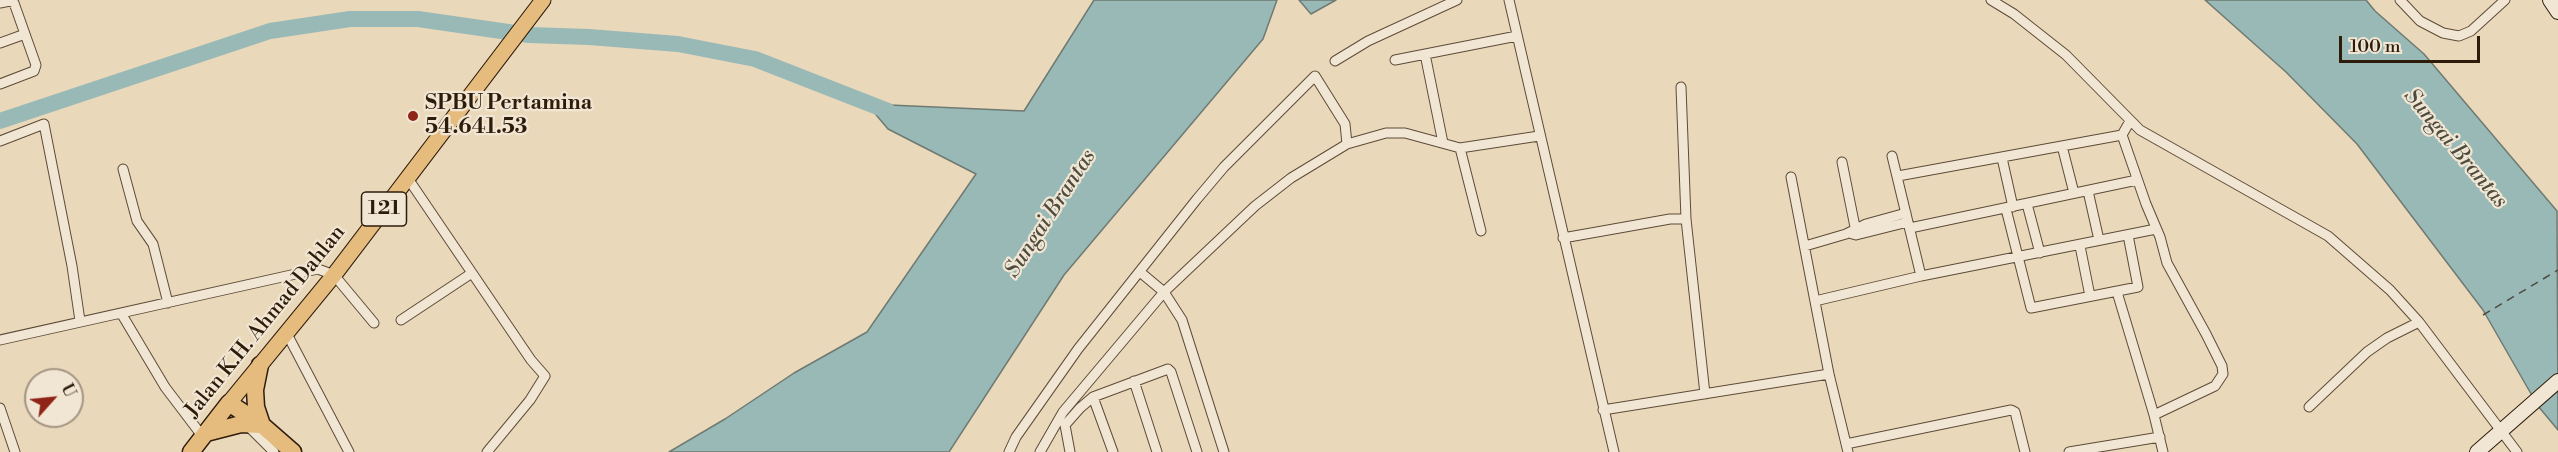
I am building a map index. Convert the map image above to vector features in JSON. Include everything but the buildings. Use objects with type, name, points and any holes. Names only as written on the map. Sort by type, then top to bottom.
[{"type":"highway","points":[[254,425],[255,390],[260,365]]},
{"type":"highway","name":"Jalan K.H. Ahmad Dahlan","points":[[191,452],[230,403]]},
{"type":"highway","points":[[230,403],[254,425],[293,452]]},
{"type":"highway","points":[[205,435],[226,427],[254,425]]},
{"type":"main road","name":"Jalan K.H. Ahmad Dahlan","points":[[230,403],[334,274],[543,0]]},
{"type":"main road","points":[[2550,0],[2558,12]]},
{"type":"main road","points":[[2477,452],[2558,381]]},
{"type":"main road","points":[[2468,452],[2504,430]]},
{"type":"main road","points":[[2491,452],[2504,430]]},
{"type":"street","points":[[1335,62],[1368,41],[1457,0]]},
{"type":"street","points":[[1509,0],[1612,452]]},
{"type":"street","points":[[1990,0],[2014,14],[2066,55],[2140,130],[2328,236],[2390,290],[2419,322],[2504,430],[2517,452]]},
{"type":"street","points":[[2400,0],[2421,21],[2443,33],[2460,36],[2471,31],[2505,0]]},
{"type":"street","points":[[0,3],[10,1],[14,3],[36,69],[0,84]]},
{"type":"street","points":[[0,43],[25,34]]},
{"type":"street","points":[[1395,60],[1516,36]]},
{"type":"street","points":[[1425,54],[1443,142]]},
{"type":"street","points":[[1009,452],[1016,437],[1078,349],[1224,167],[1315,76],[1345,124],[1347,144]]},
{"type":"street","points":[[1681,87],[1686,219],[1705,394]]},
{"type":"street","points":[[1898,176],[2121,135],[2130,121]]},
{"type":"street","points":[[0,141],[44,124],[72,266],[80,321]]},
{"type":"street","points":[[1040,452],[1063,412],[1164,292],[1264,199],[1291,178],[1347,144],[1386,133],[1398,132],[1460,148],[1539,136]]},
{"type":"street","points":[[2121,135],[2160,237],[2167,263],[2206,334],[2223,374],[2215,387],[2154,415]]},
{"type":"street","points":[[2062,146],[2074,193]]},
{"type":"street","points":[[1460,148],[1481,231]]},
{"type":"street","points":[[1892,156],[1921,276]]},
{"type":"street","points":[[2002,158],[2018,257],[2031,308],[2136,288],[2139,283],[2128,235]]},
{"type":"street","points":[[1842,162],[1853,232]]},
{"type":"street","points":[[123,170],[137,221],[153,244],[168,303]]},
{"type":"street","points":[[1792,176],[1807,245],[1829,374],[1847,448],[2011,410],[2015,412],[2025,452]]},
{"type":"street","points":[[407,177],[531,360],[545,376],[530,400],[487,452]]},
{"type":"street","points":[[1807,245],[1853,232],[1908,221],[2009,208],[2137,180]]},
{"type":"street","points":[[2088,190],[2098,240]]},
{"type":"street","points":[[2027,204],[2040,253]]},
{"type":"street","points":[[1563,238],[1670,219],[1686,219]]},
{"type":"street","points":[[1815,301],[1921,276],[2156,229]]},
{"type":"street","points":[[2079,246],[2090,296]]},
{"type":"street","points":[[0,340],[318,269],[334,274],[374,323]]},
{"type":"street","points":[[1140,272],[1164,292],[1182,320],[1224,452]]},
{"type":"street","points":[[401,320],[472,273]]},
{"type":"street","points":[[2117,292],[2163,452]]},
{"type":"street","points":[[121,313],[165,387],[205,435]]},
{"type":"street","points":[[2309,407],[2367,352],[2387,338],[2419,322]]},
{"type":"street","points":[[286,332],[349,452]]},
{"type":"street","points":[[1070,452],[1065,425],[1093,397],[1168,369],[1172,372],[1197,452]]},
{"type":"street","points":[[1604,410],[1829,374]]},
{"type":"street","points":[[1134,381],[1157,452]]},
{"type":"street","points":[[1093,397],[1113,452]]},
{"type":"street","points":[[0,408],[15,452]]},
{"type":"street","points":[[254,425],[274,452]]},
{"type":"street","points":[[2069,452],[2160,437]]},
{"type":"water","name":"Sungai Brantas","points":[[1094,0],[1277,0],[1263,39],[1064,275],[949,452],[669,452],[725,419],[794,373],[867,332],[976,174],[888,129],[867,104],[1024,111]]},
{"type":"water","points":[[1299,0],[1336,0],[1311,14]]},
{"type":"water","name":"Sungai Brantas","points":[[2205,0],[2366,0],[2375,11],[2424,54],[2557,211],[2558,430],[2538,406],[2483,310],[2357,144],[2286,72]]},
{"type":"waterway","points":[[0,121],[270,31],[350,19],[418,19],[529,35],[678,44],[755,59],[888,111]]},
{"type":"ferry route","points":[[2483,315],[2558,270]]},
{"type":"place","name":"SPBU Pertamina 54.641.53","points":[[413,116]]}]
